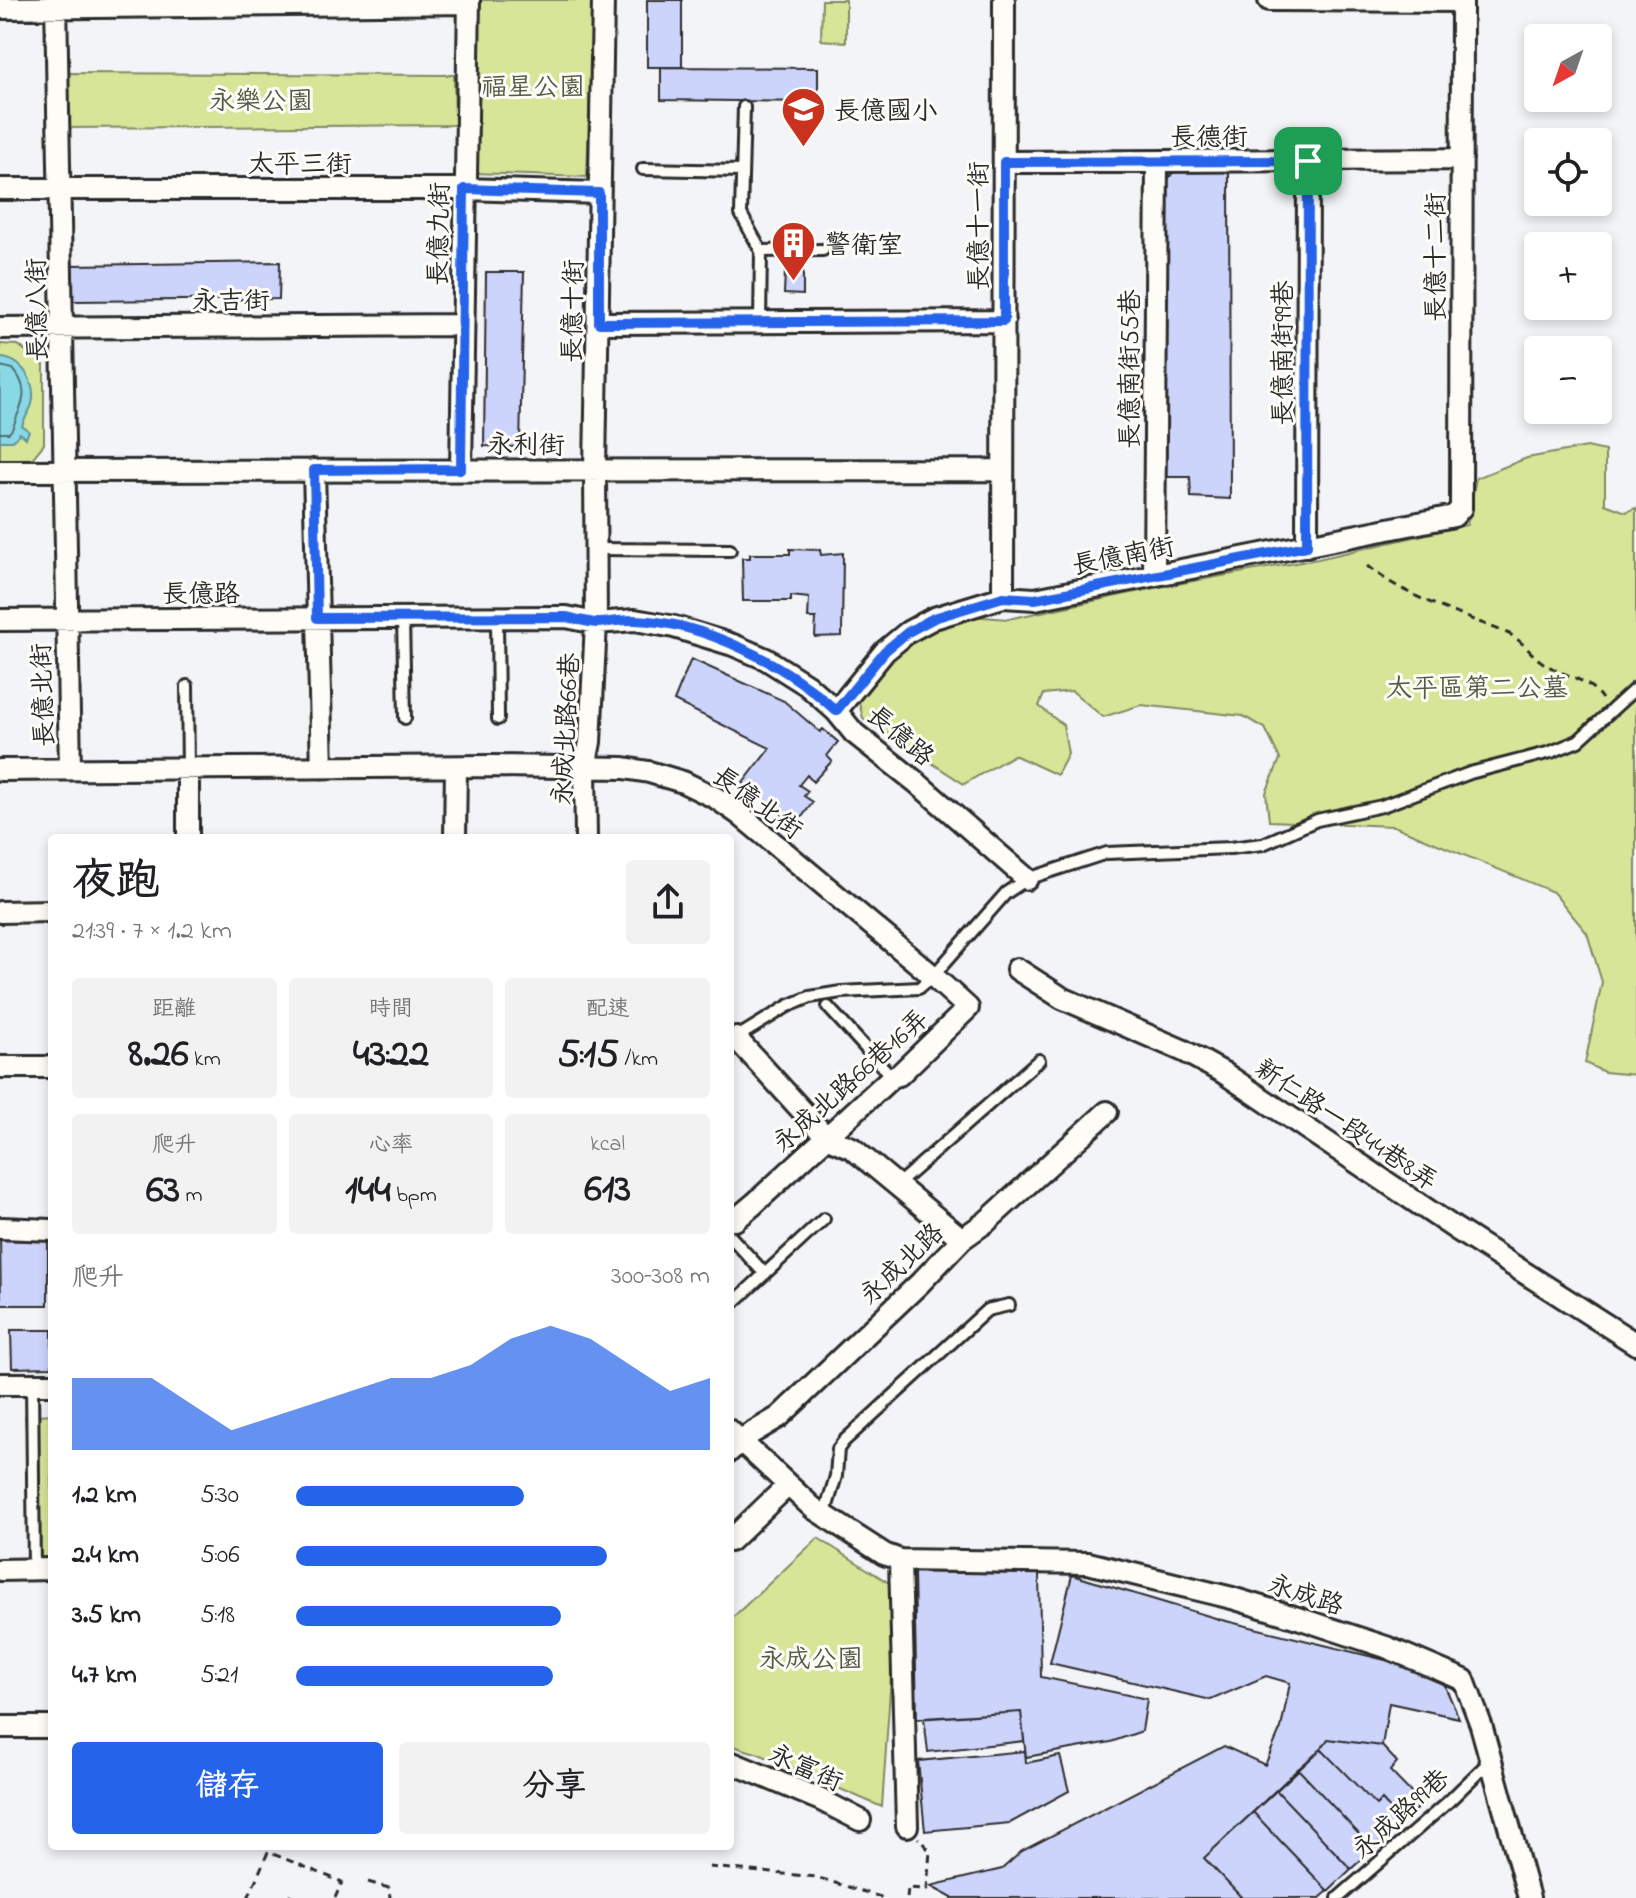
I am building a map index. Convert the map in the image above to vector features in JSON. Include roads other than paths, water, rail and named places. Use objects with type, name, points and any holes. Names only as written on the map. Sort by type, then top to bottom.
[{"type":"street","name":"長億十街","points":[[596,623],[594,549],[603,0]]},
{"type":"street","name":"長億十一街","points":[[1003,597],[1004,0]]},
{"type":"street","points":[[1269,0],[1462,0]]},
{"type":"street","name":"長億十二街","points":[[1457,512],[1461,508],[1462,0]]},
{"type":"street","points":[[0,8],[56,3],[469,2]]},
{"type":"street","name":"長億九街","points":[[461,469],[469,2]]},
{"type":"street","name":"長億八街","points":[[56,3],[66,619]]},
{"type":"street","name":"長德街","points":[[1004,162],[1462,159]]},
{"type":"street","name":"長億南街99巷","points":[[1307,546],[1308,161]]},
{"type":"street","name":"長億南街55巷","points":[[1154,575],[1157,162]]},
{"type":"street","name":"太平三街","points":[[0,189],[464,189],[599,193]]},
{"type":"street","points":[[599,323],[1004,321]]},
{"type":"street","name":"永吉街","points":[[0,328],[462,325]]},
{"type":"street","points":[[314,470],[322,768]]},
{"type":"street","name":"永利街","points":[[0,471],[1003,470]]},
{"type":"street","name":"長億南街","points":[[836,711],[885,651],[908,632],[953,610],[1003,597],[1035,599],[1454,516],[1457,512]]},
{"type":"street","name":"長億路","points":[[0,620],[566,617],[596,623],[635,620],[674,627],[766,659],[807,685],[836,711],[854,733],[916,782],[1027,879]]},
{"type":"street","name":"長億北街","points":[[66,619],[70,770]]},
{"type":"street","name":"永成北路66巷","points":[[586,834],[585,768],[590,742],[596,623]]},
{"type":"street","name":"長億北街","points":[[0,770],[492,766],[649,772],[683,782],[716,798],[739,814],[968,1008]]},
{"type":"street","points":[[455,834],[456,768]]},
{"type":"street","points":[[188,769],[188,834]]},
{"type":"street","points":[[0,912],[48,911]]},
{"type":"street","name":"新仁路一段44巷8弄","points":[[1017,969],[1062,998],[1184,1051],[1224,1073],[1456,1229],[1636,1344]]},
{"type":"street","name":"永成北路66巷16弄","points":[[734,1220],[892,1077],[899,1075],[968,1008]]},
{"type":"street","points":[[734,1041],[826,1137],[852,1148],[962,1239]]},
{"type":"street","points":[[0,1067],[48,1067]]},
{"type":"street","name":"永成北路","points":[[734,1440],[779,1417],[962,1239],[986,1222],[1107,1112]]},
{"type":"street","points":[[1,1228],[48,1230]]},
{"type":"street","points":[[0,1384],[42,1384]]},
{"type":"street","name":"永成路","points":[[734,1442],[824,1516],[884,1554],[900,1560],[1088,1563],[1232,1598],[1386,1647],[1464,1680],[1491,1760],[1529,1898]]},
{"type":"street","points":[[734,1537],[787,1486]]},
{"type":"street","points":[[900,1560],[907,1826]]},
{"type":"street","points":[[0,1570],[43,1569]]},
{"type":"street","points":[[0,1727],[48,1727]]},
{"type":"street","name":"永富街","points":[[734,1764],[860,1820]]},
{"type":"lane","points":[[744,107],[741,214],[761,251],[760,323]]},
{"type":"lane","points":[[643,169],[742,171]]},
{"type":"lane","points":[[761,251],[823,250]]},
{"type":"lane","points":[[594,549],[730,550]]},
{"type":"lane","points":[[403,618],[405,718]]},
{"type":"lane","points":[[497,618],[498,719]]},
{"type":"lane","points":[[187,686],[188,769]]},
{"type":"lane","points":[[734,1039],[788,1006],[810,997],[841,992],[919,988],[1006,893],[1027,879],[1107,853],[1263,844],[1317,820],[1382,806],[1470,773],[1551,752],[1578,741],[1636,688]]},
{"type":"lane","points":[[828,1007],[892,1077]]},
{"type":"lane","points":[[897,1185],[1039,1060]]},
{"type":"lane","points":[[734,1302],[824,1219]]},
{"type":"lane","points":[[734,1240],[765,1274]]},
{"type":"lane","points":[[824,1516],[836,1476],[838,1449],[844,1441],[987,1310],[1009,1305]]},
{"type":"lane","points":[[42,1384],[43,1569]]},
{"type":"lane","name":"永成路99巷","points":[[1338,1898],[1491,1760]]},
{"type":"water","points":[[0,358],[16,363],[31,382],[33,399],[22,426],[29,431],[26,438],[20,433],[13,441],[0,441]]},
{"type":"place","name":"長億國小","points":[[803,149]]},
{"type":"place","name":"警衛室","points":[[794,283]]},
{"type":"park label","name":"福星公園","points":[[533,86]]},
{"type":"park label","name":"永樂公園","points":[[261,100]]},
{"type":"park label","name":"太平區第二公墓","points":[[1477,687]]},
{"type":"park label","name":"永成公園","points":[[811,1658]]}]
